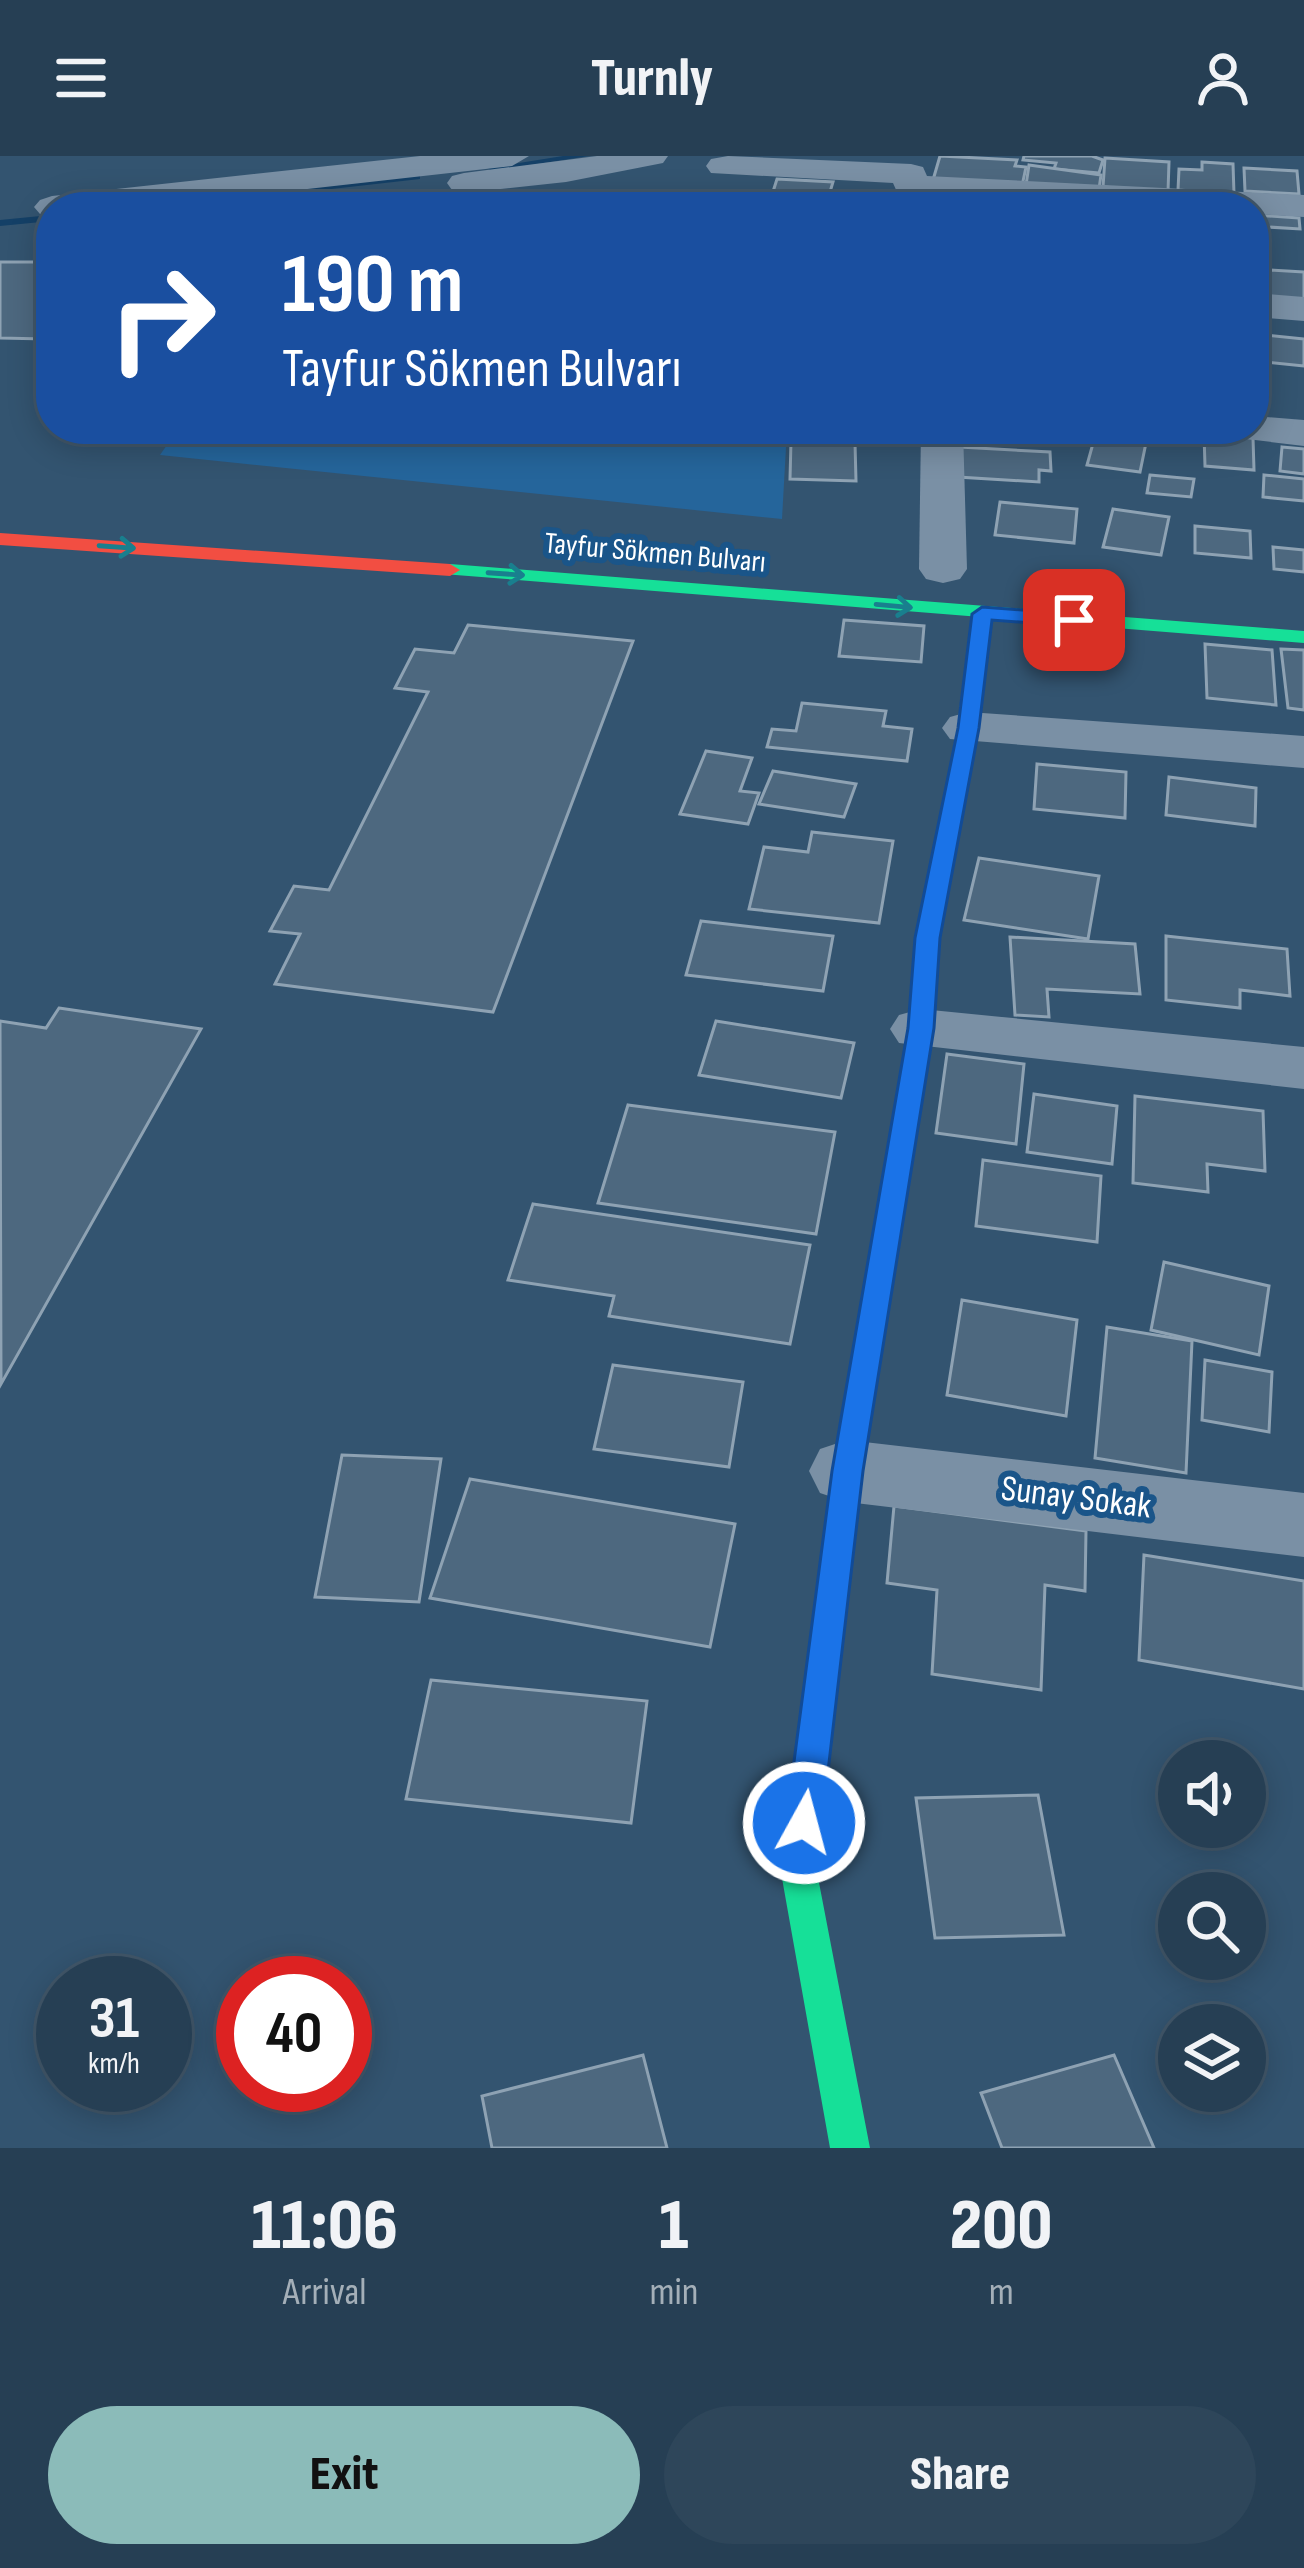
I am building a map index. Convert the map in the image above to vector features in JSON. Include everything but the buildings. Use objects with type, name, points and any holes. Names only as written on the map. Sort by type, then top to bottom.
[{"type":"street","points":[[240,192],[512,156]]},
{"type":"street","points":[[382,192],[566,172],[651,156]]},
{"type":"street","points":[[722,166],[1092,192]]},
{"type":"street","points":[[278,189],[290,192]]},
{"type":"street","points":[[1269,204],[1304,206]]},
{"type":"street","points":[[1269,306],[1304,309]]},
{"type":"street","points":[[1269,430],[1304,433]]},
{"type":"street","points":[[942,444],[943,569]]},
{"type":"street","name":"Tayfur Sökmen Bulvarı","points":[[0,539],[1304,637]]},
{"type":"street","points":[[850,2148],[798,1867],[848,1471],[921,1028],[928,938],[968,728],[982,614]]},
{"type":"street","points":[[968,728],[1304,752]]},
{"type":"street","points":[[921,1028],[1304,1068]]},
{"type":"street","name":"Sunay Sokak","points":[[848,1471],[1304,1526]]},
{"type":"shaded area","points":[[168,444],[786,444],[782,519],[160,455]]},
{"type":"waterway","points":[[492,168],[584,156]]},
{"type":"waterway","points":[[282,192],[417,177]]},
{"type":"waterway","points":[[0,223],[36,219]]},
{"type":"traffic: fast","points":[[450,570],[1304,637]]},
{"type":"traffic: fast","points":[[850,2148],[798,1867],[854,1426]]},
{"type":"traffic: slow","points":[[854,1426],[921,1029],[928,938],[968,728],[982,613]]},
{"type":"traffic: jam","points":[[0,539],[450,570]]},
{"type":"route","points":[[804,1823],[848,1471],[921,1028],[928,938],[968,728],[982,614],[1074,620]]}]
